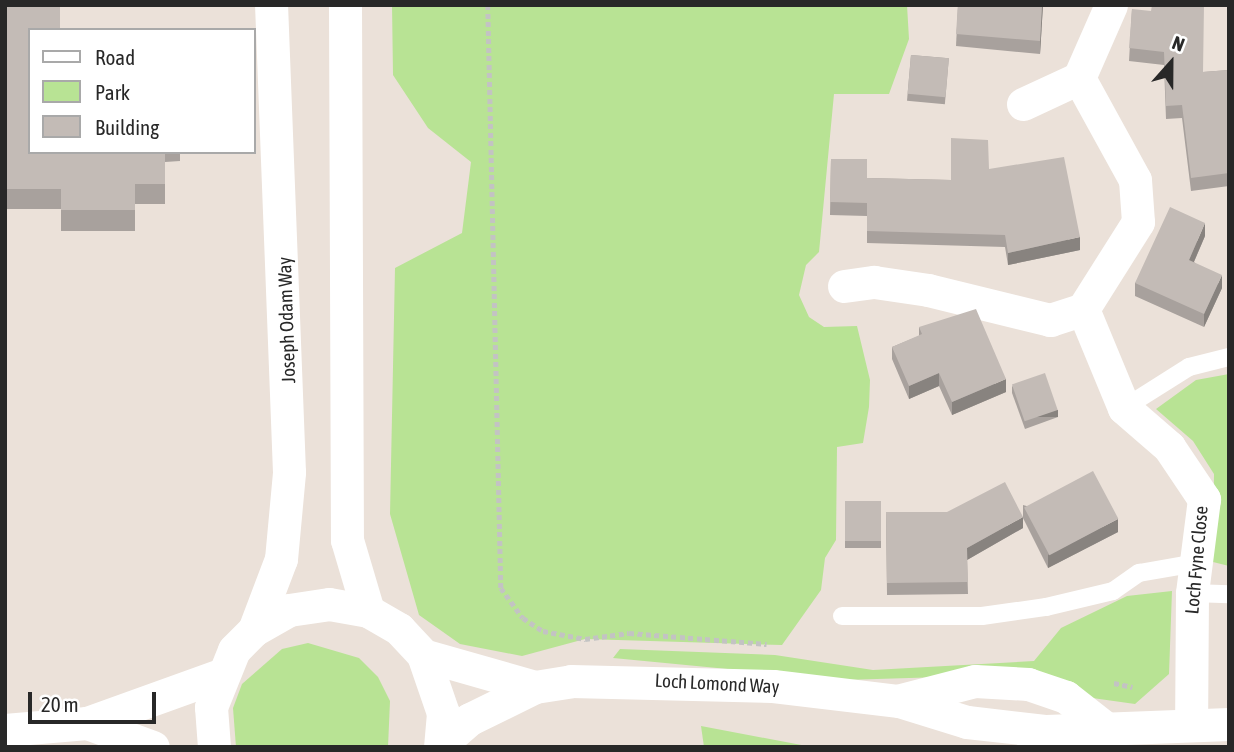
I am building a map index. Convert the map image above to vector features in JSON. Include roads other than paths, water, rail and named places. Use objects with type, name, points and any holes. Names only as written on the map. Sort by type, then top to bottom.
[{"type":"street","name":"Joseph Odam Way","points":[[254,630],[281,559],[289,472],[271,5]]},
{"type":"street","points":[[345,5],[347,540],[368,611]]},
{"type":"street","points":[[1023,104],[1079,78],[1111,5]]},
{"type":"street","points":[[844,286],[874,282],[928,290],[1050,320],[1083,309],[1138,222],[1135,180],[1079,78]]},
{"type":"street","name":"Loch Fyne Close","points":[[1083,309],[1124,408],[1170,447],[1204,499],[1194,578],[1191,724]]},
{"type":"street","points":[[214,747],[211,707],[220,674],[254,630],[289,610],[329,604],[368,611],[399,629],[423,655],[437,683],[440,745]]},
{"type":"street","name":"Loch Lomond Way","points":[[423,655],[535,687],[668,679],[899,701],[967,722],[1046,731],[1102,726],[1229,724]]},
{"type":"street","points":[[5,730],[87,723],[220,674]]},
{"type":"street","name":"Loch Lomond Way","points":[[899,701],[975,681],[1028,684],[1066,697],[1102,726]]},
{"type":"street","name":"Loch Lomond Way","points":[[440,745],[470,719],[535,687]]},
{"type":"street","points":[[87,723],[153,747]]},
{"type":"lane","points":[[1124,408],[1189,367],[1229,357]]},
{"type":"lane","points":[[842,616],[982,616],[1046,607],[1113,591],[1139,573],[1194,578],[1229,594]]}]
